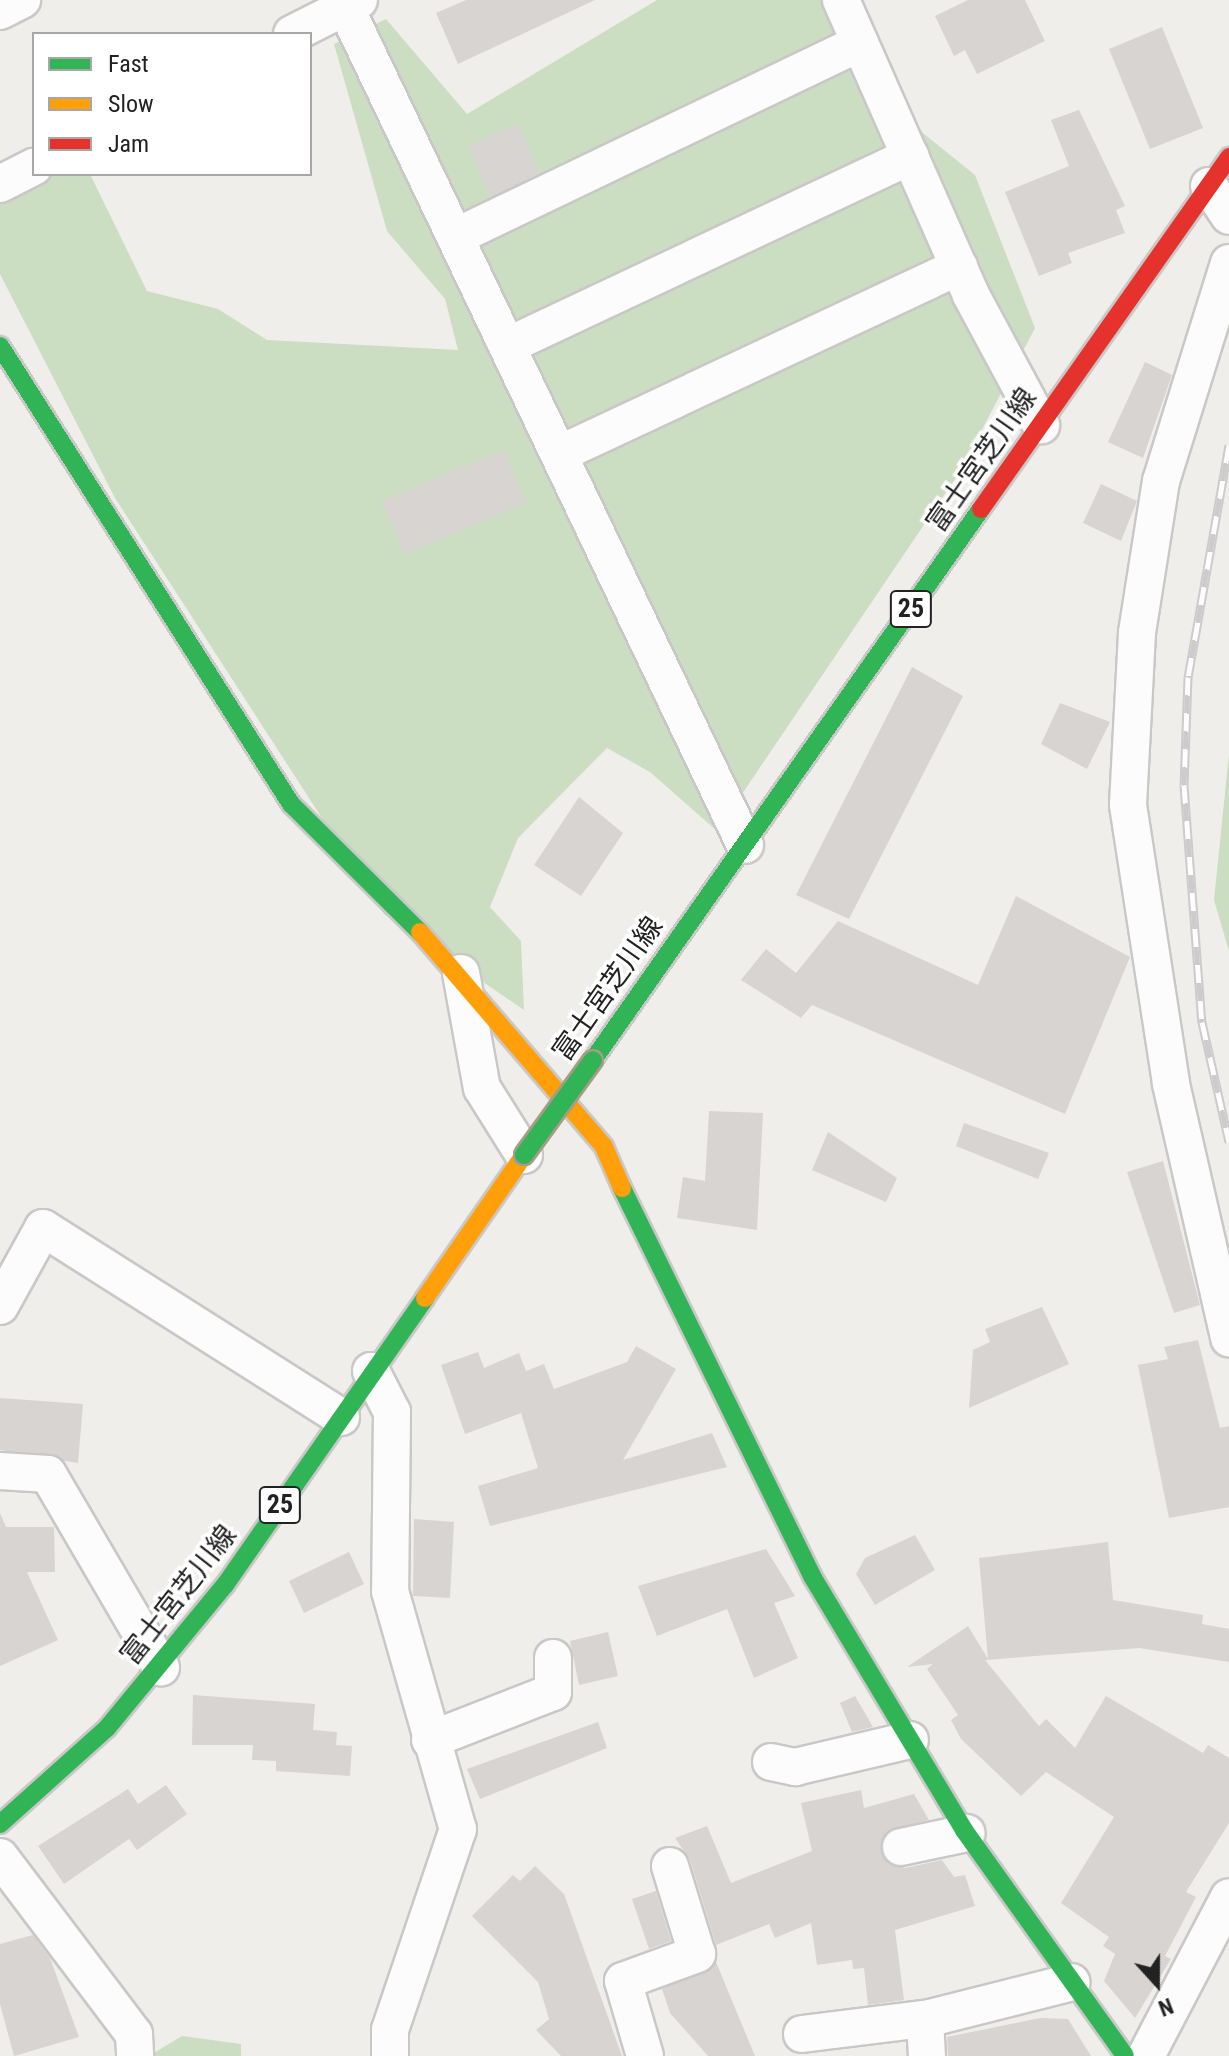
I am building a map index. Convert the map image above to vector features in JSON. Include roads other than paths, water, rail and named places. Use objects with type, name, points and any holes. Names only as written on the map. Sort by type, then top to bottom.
[{"type":"street","points":[[0,11],[22,0]]},
{"type":"street","points":[[841,0],[959,267],[1041,425]]},
{"type":"street","points":[[296,32],[349,2],[455,237],[745,845]]},
{"type":"street","points":[[455,237],[860,43]]},
{"type":"street","points":[[507,346],[910,156]]},
{"type":"street","points":[[0,184],[32,168]]},
{"type":"street","points":[[1219,172],[1229,216]]},
{"type":"street","name":"富士宮芝川線","points":[[0,1824],[107,1728],[161,1667],[341,1417],[1219,172]]},
{"type":"street","points":[[1229,263],[1161,481],[1137,633],[1128,805],[1171,1084],[1229,1338]]},
{"type":"street","points":[[559,454],[959,267]]},
{"type":"street","points":[[0,346],[291,804],[461,973],[604,1147],[659,1274],[812,1576],[967,1833],[1125,2056]]},
{"type":"street","points":[[461,973],[482,1088],[524,1155]]},
{"type":"street","points":[[0,1306],[43,1228],[341,1417]]},
{"type":"street","points":[[371,1371],[392,1412],[390,1591],[430,1740],[458,1829],[390,2030],[390,2056]]},
{"type":"street","points":[[0,1471],[48,1474],[161,1667]]},
{"type":"street","points":[[430,1740],[553,1692],[553,1658]]},
{"type":"street","points":[[771,1762],[795,1767],[910,1740]]},
{"type":"street","points":[[901,1847],[967,1833]]},
{"type":"street","points":[[0,1857],[134,2034],[135,2056]]},
{"type":"street","points":[[645,2056],[623,1981],[697,1954],[670,1866]]},
{"type":"street","points":[[1146,2056],[1229,1897]]},
{"type":"street","points":[[802,2034],[925,2019],[1072,1982]]},
{"type":"street","points":[[925,2019],[927,2056]]},
{"type":"railway","points":[[1229,445],[1188,677],[1184,785],[1202,1022],[1229,1142]]}]
